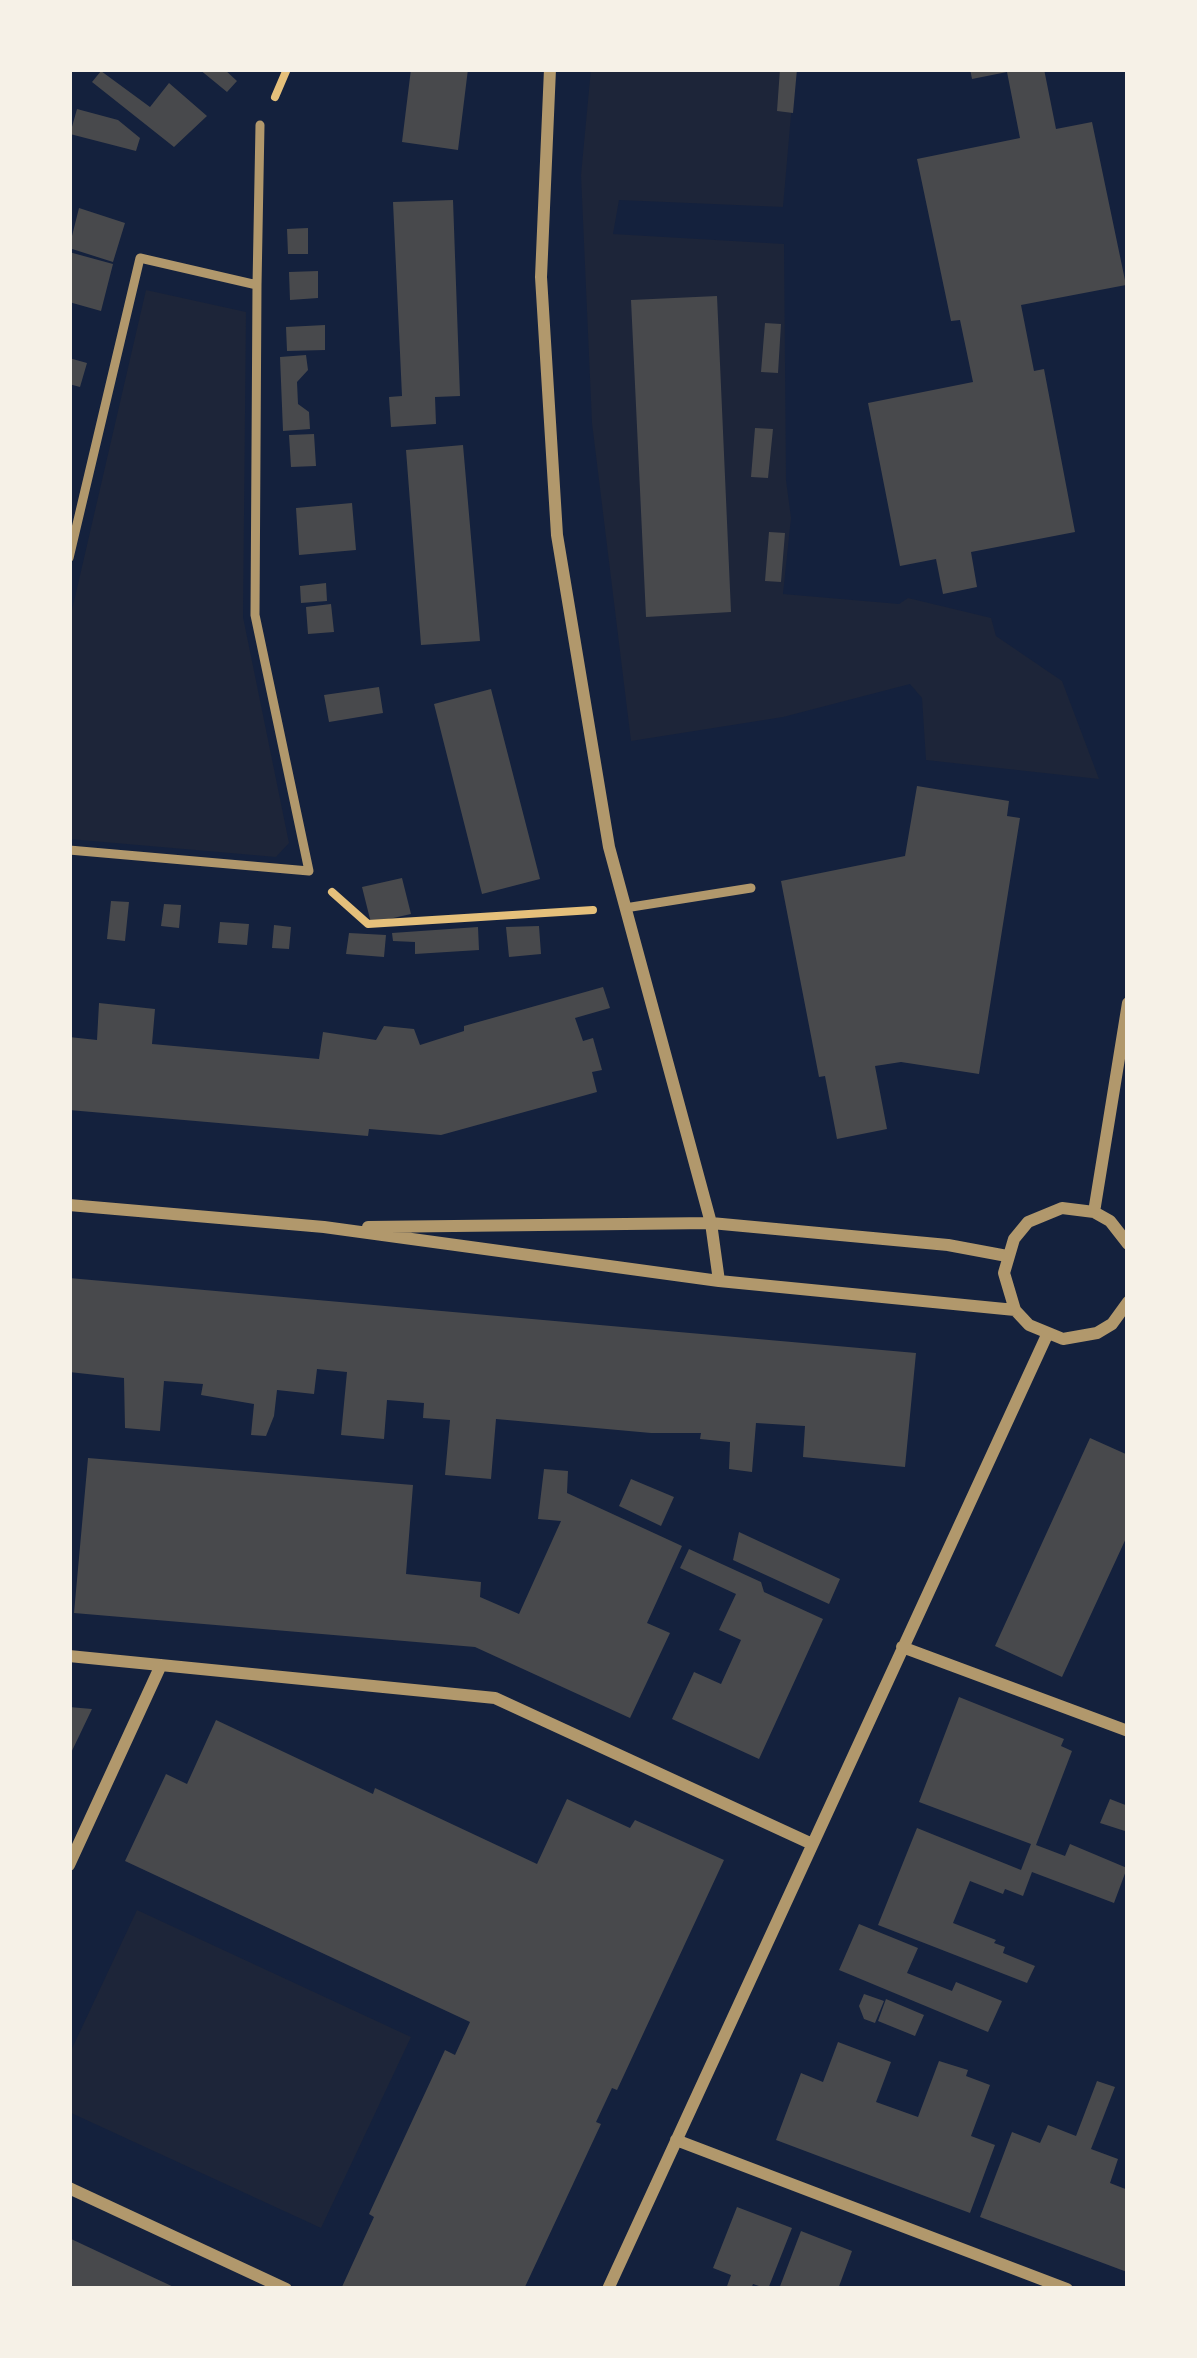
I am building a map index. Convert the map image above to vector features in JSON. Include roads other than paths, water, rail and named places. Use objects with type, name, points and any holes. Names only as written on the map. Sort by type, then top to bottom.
[{"type":"street","points":[[550,69],[541,277],[557,535],[608,847],[711,1223],[719,1281]]},
{"type":"street","points":[[1094,1212],[1128,1003]]},
{"type":"street","points":[[69,1205],[324,1227],[719,1281],[1015,1310]]},
{"type":"street","points":[[1128,1244],[1110,1221],[1094,1212],[1062,1208],[1046,1212],[1028,1222],[1014,1239],[1007,1256],[1006,1292],[1029,1325],[1063,1339],[1097,1333],[1112,1324],[1128,1302]]},
{"type":"street","points":[[324,1227],[711,1223],[948,1245],[1007,1256]]},
{"type":"street","points":[[608,2289],[1047,1335]]},
{"type":"street","points":[[902,1647],[1128,1731]]},
{"type":"street","points":[[69,1656],[496,1698],[812,1844]]},
{"type":"street","points":[[69,1865],[160,1665]]},
{"type":"street","points":[[676,2140],[1067,2289]]},
{"type":"street","points":[[69,2188],[286,2289]]},
{"type":"lane","points":[[69,850],[309,871],[255,615],[260,125]]},
{"type":"lane","points":[[69,558],[140,258],[257,286]]},
{"type":"lane","points":[[625,908],[751,887]]}]
